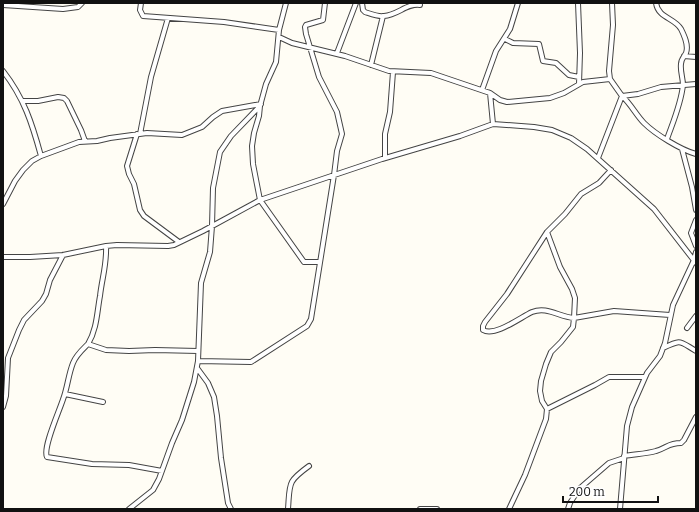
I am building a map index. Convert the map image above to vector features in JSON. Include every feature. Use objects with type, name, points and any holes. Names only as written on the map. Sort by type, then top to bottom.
[{"type":"street","points":[[3,5],[38,5],[72,8],[78,7],[82,3]]},
{"type":"street","points":[[141,3],[140,10],[143,16],[224,22],[279,30]]},
{"type":"street","points":[[286,3],[279,30],[276,62],[266,84],[260,105],[252,146],[253,164],[260,200],[304,262],[320,262]]},
{"type":"street","points":[[198,361],[251,362],[307,326],[311,319],[337,151],[342,131],[337,112],[319,77],[309,47],[305,27],[323,20],[325,3]]},
{"type":"street","points":[[337,54],[356,3]]},
{"type":"street","points":[[362,3],[363,10],[365,12],[383,16],[404,9],[411,4],[420,4]]},
{"type":"street","points":[[482,90],[496,51],[510,29],[518,3]]},
{"type":"street","points":[[578,3],[580,53],[578,84]]},
{"type":"street","points":[[612,3],[613,24],[609,71],[610,79],[644,123],[659,135],[682,149],[696,154]]},
{"type":"street","points":[[656,3],[660,13],[678,25],[687,46],[687,50],[681,65],[683,84],[680,98],[667,139]]},
{"type":"street","points":[[371,65],[383,16]]},
{"type":"street","points":[[168,18],[151,77],[139,134],[127,166],[134,184],[140,210],[144,216],[180,242]]},
{"type":"street","points":[[279,37],[292,43],[337,54],[393,72],[431,73],[490,93],[500,100],[507,102],[550,98],[564,94],[578,84],[588,81],[610,79]]},
{"type":"street","points":[[505,38],[513,43],[539,44],[543,61],[556,63],[569,75],[579,77]]},
{"type":"street","points":[[684,56],[696,57]]},
{"type":"street","points":[[3,71],[15,87],[22,101],[34,130],[41,156]]},
{"type":"street","points":[[385,158],[385,134],[390,112],[393,72]]},
{"type":"street","points":[[622,96],[631,96],[661,87],[696,84]]},
{"type":"street","points":[[490,93],[489,97],[493,124]]},
{"type":"street","points":[[598,158],[622,96]]},
{"type":"street","points":[[22,101],[38,101],[58,97],[64,98],[82,130],[85,141]]},
{"type":"street","points":[[3,204],[15,181],[23,170],[32,161],[41,156],[85,141],[97,141],[139,134],[182,135],[202,128],[213,117],[222,111],[260,105]]},
{"type":"street","points":[[129,509],[153,490],[182,420],[194,382],[198,361],[201,283],[210,252],[213,188],[220,152],[231,136],[260,105]]},
{"type":"street","points":[[3,257],[62,255],[106,246],[168,246],[180,242],[212,226],[260,200],[493,124],[552,130],[571,138],[598,158],[654,209],[695,261]]},
{"type":"street","points":[[682,149],[692,187],[696,210]]},
{"type":"street","points":[[611,170],[599,183],[581,194],[565,214],[547,232],[507,294],[485,322],[483,330],[489,331],[499,329],[538,310],[545,310],[568,318],[614,311],[670,315]]},
{"type":"street","points":[[696,220],[691,234],[696,246]]},
{"type":"street","points":[[509,509],[525,475],[546,419],[547,409],[542,401],[540,390],[546,364],[551,352],[573,327],[575,298],[572,289],[560,267],[547,232]]},
{"type":"street","points":[[106,246],[106,266],[99,310],[92,336],[88,344],[78,354],[73,362],[65,394],[48,441],[46,450],[47,457],[92,464],[129,465],[162,471]]},
{"type":"street","points":[[620,509],[627,426],[632,407],[646,377],[660,356],[673,305],[695,261],[696,252]]},
{"type":"street","points":[[3,407],[6,396],[8,358],[24,320],[42,301],[46,294],[50,280],[62,255]]},
{"type":"street","points":[[687,328],[696,316]]},
{"type":"street","points":[[663,348],[678,341],[696,351]]},
{"type":"street","points":[[88,344],[106,350],[198,351]]},
{"type":"street","points":[[197,368],[208,383],[214,397],[221,458],[228,503],[231,509]]},
{"type":"street","points":[[547,409],[609,377],[646,377]]},
{"type":"street","points":[[65,394],[103,402]]},
{"type":"street","points":[[568,509],[579,489],[609,463],[624,457],[656,451],[674,443],[681,443],[696,417]]},
{"type":"street","points":[[691,424],[696,426]]},
{"type":"street","points":[[288,509],[290,485],[292,480],[308,466]]},
{"type":"street","points":[[226,509],[228,503]]},
{"type":"street","points":[[420,509],[437,509]]}]
